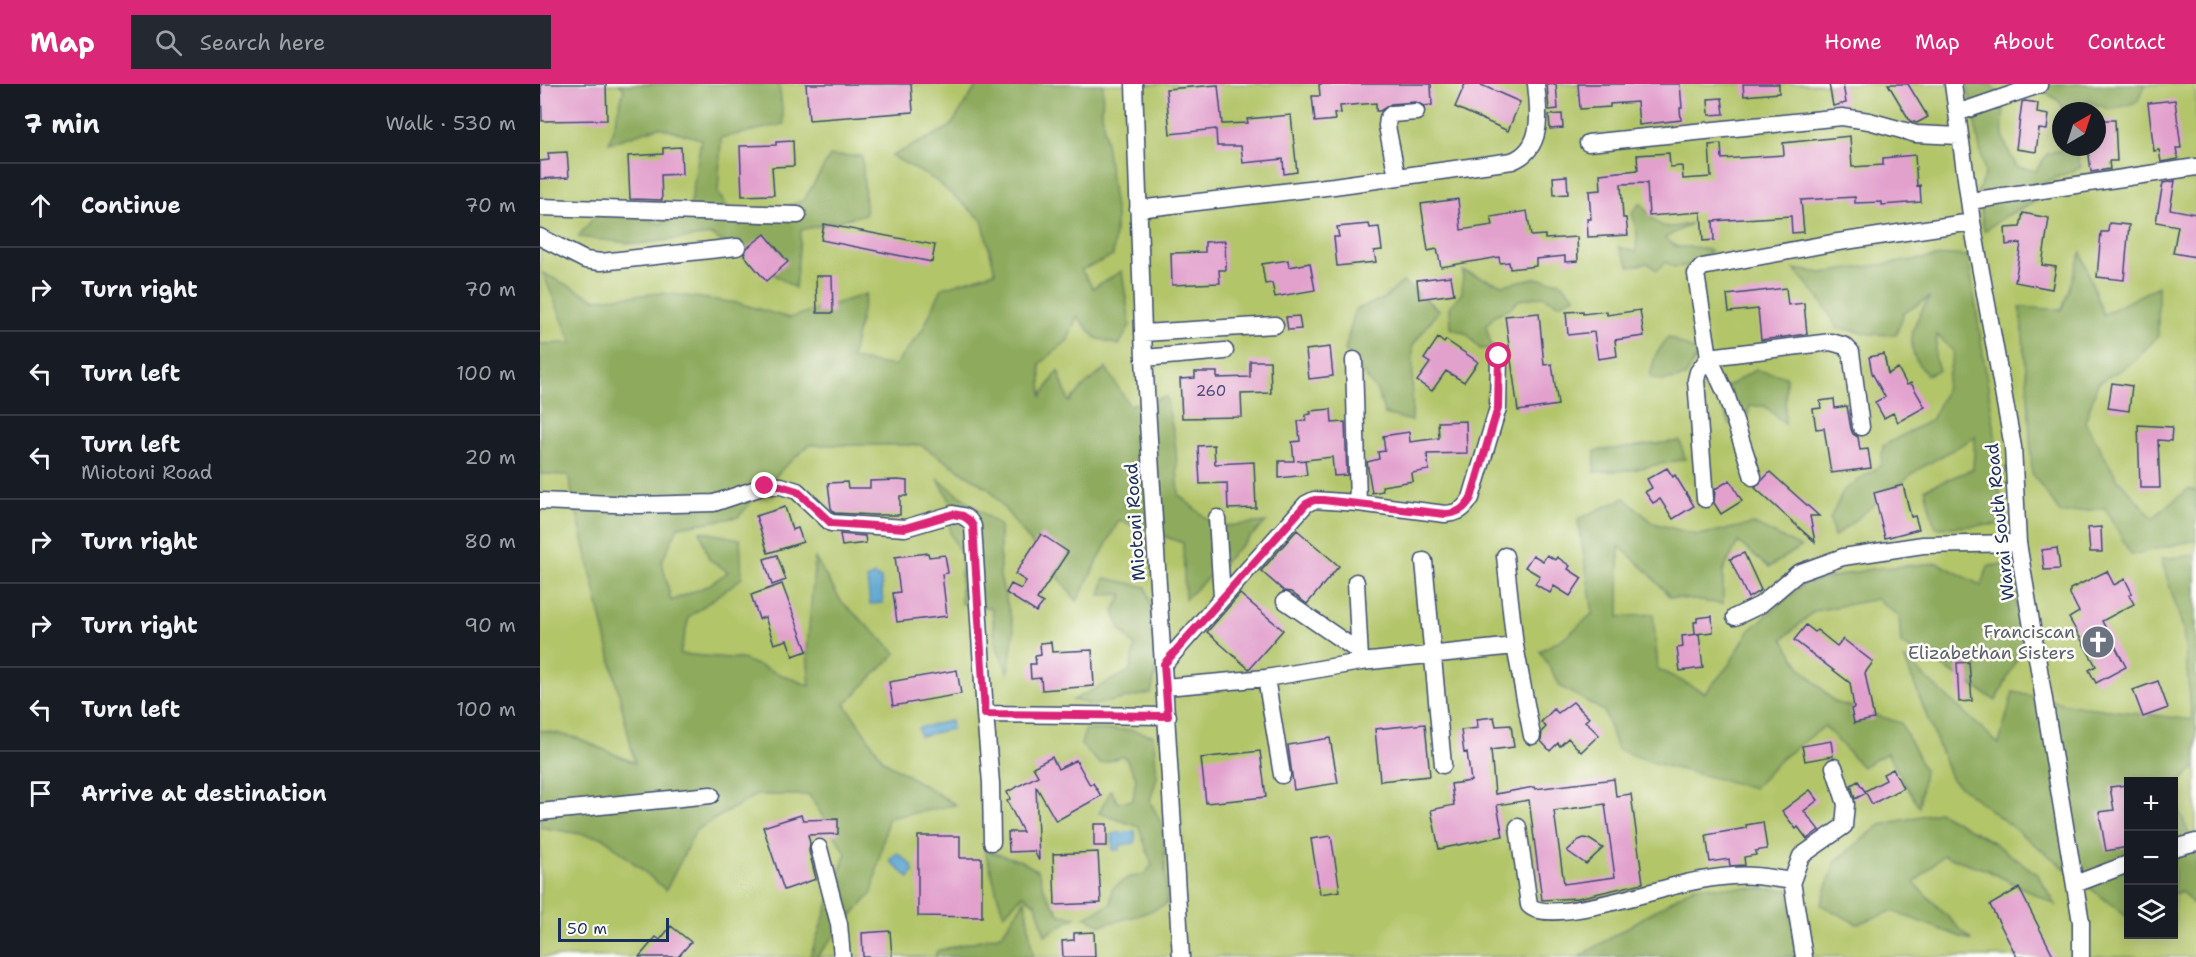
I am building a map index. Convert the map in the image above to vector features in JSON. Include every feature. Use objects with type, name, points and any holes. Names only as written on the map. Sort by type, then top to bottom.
[{"type":"street","name":"Miotoni Road","points":[[1134,84],[1144,358],[1168,716],[1181,957]]},
{"type":"street","points":[[1138,209],[1396,177],[1518,159],[1530,148],[1538,128],[1536,84]]},
{"type":"street","name":"Warai South Road","points":[[1953,84],[1972,222],[2013,447],[2018,543],[2081,922],[2081,957]]},
{"type":"street","points":[[1957,113],[2039,86]]},
{"type":"street","points":[[1396,177],[1387,126],[1388,118],[1392,114],[1416,112]]},
{"type":"street","points":[[1588,143],[1842,117],[1869,121],[1916,134],[1960,136]]},
{"type":"street","points":[[1970,201],[2196,166]]},
{"type":"street","points":[[540,207],[798,215]]},
{"type":"street","points":[[1752,477],[1725,394],[1709,357],[1696,274],[1702,267],[1832,243],[1972,222]]},
{"type":"street","points":[[540,237],[585,260],[601,262],[737,247]]},
{"type":"street","points":[[1143,333],[1275,325]]},
{"type":"street","points":[[1705,500],[1696,380],[1698,372],[1709,357],[1811,344],[1838,343],[1851,352],[1861,427]]},
{"type":"street","points":[[1144,358],[1225,351]]},
{"type":"street","points":[[1164,664],[1306,504],[1314,500],[1358,503],[1445,514],[1457,513],[1465,508],[1471,498],[1498,408],[1499,356]]},
{"type":"street","points":[[1354,360],[1358,503]]},
{"type":"street","points":[[540,501],[638,505],[714,503],[765,486],[781,486],[797,491],[831,523],[905,528],[953,514],[969,520],[973,526],[991,783],[992,842]]},
{"type":"street","points":[[1217,518],[1222,597]]},
{"type":"street","points":[[1735,616],[1760,605],[1798,573],[1843,557],[1923,545],[2018,543]]},
{"type":"street","points":[[1505,556],[1515,646],[1532,736]]},
{"type":"street","points":[[1424,561],[1443,765]]},
{"type":"street","points":[[1356,582],[1360,657]]},
{"type":"street","points":[[1285,601],[1360,657]]},
{"type":"street","points":[[1166,687],[1266,678],[1360,657],[1433,655],[1515,646]]},
{"type":"street","points":[[1266,678],[1282,775]]},
{"type":"street","points":[[985,714],[1168,716]]},
{"type":"street","points":[[1804,957],[1792,880],[1801,856],[1844,825],[1846,804],[1834,767]]},
{"type":"street","points":[[540,812],[711,795]]},
{"type":"street","points":[[1518,827],[1529,905],[1538,912],[1577,910],[1687,883],[1732,875],[1792,880]]},
{"type":"street","points":[[2178,847],[2196,842]]},
{"type":"street","points":[[819,848],[839,924],[842,957]]},
{"type":"street","points":[[2075,884],[2124,866]]},
{"type":"green space","points":[[540,84],[2196,84],[2196,957],[540,957]]},
{"type":"green space","points":[[619,84],[779,84],[784,124],[721,138],[718,193],[739,225],[804,200],[830,156],[862,156],[866,214],[801,230],[795,288],[712,235],[637,244],[578,237],[606,203],[660,224],[690,208],[701,139],[659,127],[609,143],[624,89]]},
{"type":"green space","points":[[978,84],[1103,84],[1102,114],[1116,216],[1113,256],[1081,270],[1093,288],[1122,271],[1130,325],[1119,345],[1096,338],[1077,316],[1068,340],[1040,364],[1042,396],[1058,371],[1069,402],[1106,368],[1129,405],[1166,397],[1175,440],[1179,495],[1216,527],[1266,522],[1185,599],[1183,543],[1119,520],[1077,601],[989,489],[921,445],[810,445],[784,467],[738,517],[678,527],[662,561],[671,601],[707,586],[728,572],[709,559],[700,531],[740,539],[742,578],[689,617],[680,654],[742,659],[810,686],[807,651],[815,558],[841,601],[896,653],[845,704],[884,761],[956,805],[888,818],[872,893],[816,957],[810,957],[846,853],[809,795],[756,795],[696,830],[666,890],[604,838],[540,827],[540,730],[577,738],[635,763],[568,475],[540,474],[540,344],[572,343],[543,273],[595,299],[663,293],[738,303],[789,318],[866,294],[851,359],[894,366],[922,331],[942,288],[995,272],[982,220],[935,180],[892,156],[950,127]]},
{"type":"green space","points":[[1967,84],[1989,84],[2005,100],[2003,135],[2017,167],[2036,171],[2047,154],[2052,153],[2052,156],[2078,156],[2081,167],[2043,183],[2036,201],[2006,216],[1984,231],[1978,191],[1985,173]]},
{"type":"green space","points":[[2033,84],[2146,84],[2137,102],[2111,110],[2106,108],[2106,102],[2059,101]]},
{"type":"green space","points":[[1640,203],[1656,222],[1666,227],[1692,223],[1665,238],[1677,247],[1696,247],[1711,251],[1693,265],[1674,267],[1666,262],[1657,270],[1647,263],[1630,267],[1619,247],[1636,252],[1637,234],[1632,213]]},
{"type":"green space","points":[[2081,252],[2103,315],[2158,286],[2158,336],[2132,363],[2098,383],[2085,422],[2117,478],[2153,518],[2188,489],[2196,491],[2196,540],[2131,555],[2105,508],[2061,514],[2032,473],[2020,307],[2062,310]]},
{"type":"green space","points":[[1950,255],[1968,256],[1994,426],[2003,524],[1935,528],[1925,489],[1973,469],[1975,437],[1917,470],[1834,537],[1830,519],[1844,490],[1881,465],[1883,446],[1931,420],[1944,394],[1954,352],[1937,335],[1935,359],[1939,370],[1927,375],[1915,358],[1912,347],[1913,331],[1930,297],[1904,313],[1896,335],[1870,334],[1836,327],[1823,304],[1794,269],[1822,273]]},
{"type":"green space","points":[[1463,271],[1503,285],[1534,278],[1560,282],[1575,297],[1559,304],[1543,296],[1519,300],[1510,308],[1495,315],[1486,326],[1492,348],[1480,349],[1467,334],[1451,328],[1450,306],[1462,293]]},
{"type":"green space","points":[[1403,282],[1439,310],[1413,345],[1412,421],[1385,414],[1377,391],[1345,350],[1355,310],[1383,299]]},
{"type":"green space","points":[[1668,337],[1699,353],[1685,377],[1664,381],[1650,377],[1655,356]]},
{"type":"green space","points":[[1755,370],[1786,376],[1785,424],[1765,406],[1750,406],[1745,427],[1730,424],[1716,393]]},
{"type":"green space","points":[[1680,441],[1685,459],[1632,470],[1594,472],[1595,451]]},
{"type":"green space","points":[[938,479],[1000,526],[1000,577],[1014,630],[1008,673],[995,642],[992,608],[961,603],[961,555],[950,533],[950,501]]},
{"type":"green space","points":[[1625,498],[1653,523],[1698,535],[1754,524],[1801,547],[1769,567],[1738,542],[1723,571],[1723,604],[1670,597],[1647,571],[1619,546],[1619,617],[1653,614],[1658,669],[1705,693],[1729,665],[1749,631],[1805,583],[1871,569],[1938,563],[1982,586],[1988,566],[2010,564],[2023,646],[1996,701],[1936,662],[1901,644],[1899,616],[1877,599],[1814,611],[1783,639],[1801,668],[1835,702],[1901,723],[1924,770],[1919,807],[1887,753],[1862,767],[1825,726],[1781,759],[1754,788],[1654,763],[1617,749],[1604,711],[1561,687],[1540,651],[1567,636],[1593,613],[1578,519]]},
{"type":"green space","points":[[2196,555],[2196,767],[2178,783],[2178,777],[2124,777],[2124,914],[1952,780],[1904,658],[1999,744],[2013,692],[2077,706],[2192,720],[2183,628],[2161,559]]},
{"type":"green space","points":[[1105,578],[1146,587],[1151,605],[1157,667],[1151,693],[1093,705],[1073,700],[1130,671],[1135,646],[1120,629],[1114,611],[1123,594],[1100,595]]},
{"type":"green space","points":[[1085,730],[1131,730],[1153,735],[1157,777],[1150,801],[1163,827],[1167,904],[1140,915],[1101,925],[1085,917],[1111,904],[1112,889],[1127,878],[1145,874],[1152,865],[1139,827],[1099,813],[1111,790],[1118,803],[1133,800],[1136,777],[1124,756],[1100,764],[1081,745]]},
{"type":"green space","points":[[2178,808],[2196,851],[2196,907],[2181,891],[2178,892]]},
{"type":"green space","points":[[1939,812],[1991,841],[2037,874],[2056,905],[1987,870],[1943,855],[1914,883],[1972,941],[1892,911],[1857,924],[1821,905],[1835,862],[1880,825]]},
{"type":"green space","points":[[984,850],[1021,861],[1038,871],[1045,892],[1060,915],[1076,917],[1045,935],[1036,904],[1023,895],[1004,914]]},
{"type":"green space","points":[[1695,886],[1789,890],[1797,957],[1579,957]]},
{"type":"green space","points":[[1025,900],[1033,957],[935,957],[937,951],[1001,935]]},
{"type":"water","points":[[874,575],[881,579],[883,603],[870,604],[867,579]]},
{"type":"water","points":[[951,721],[952,729],[920,736],[918,728]]},
{"type":"water","points":[[1135,831],[1135,843],[1120,845],[1120,850],[1113,850],[1112,834]]},
{"type":"water","points":[[897,853],[912,865],[913,872],[909,878],[890,861]]},
{"type":"building","points":[[541,84],[606,84],[607,120],[542,121]]},
{"type":"building","points":[[806,84],[911,84],[913,112],[809,120]]},
{"type":"building","points":[[1319,84],[1431,84],[1432,105],[1424,106],[1415,102],[1391,104],[1380,111],[1376,111],[1376,103],[1340,106],[1341,113],[1334,114],[1335,120],[1315,122],[1312,96],[1320,96]]},
{"type":"building","points":[[1465,84],[1479,84],[1520,102],[1508,131],[1455,107]]},
{"type":"building","points":[[1547,84],[1556,84],[1558,109],[1549,110]]},
{"type":"building","points":[[1578,84],[1680,84],[1681,120],[1639,125],[1637,102],[1580,109]]},
{"type":"building","points":[[1743,84],[1779,84],[1779,93],[1744,96]]},
{"type":"building","points":[[1829,84],[1843,84],[1846,103],[1833,106]]},
{"type":"building","points":[[1888,84],[1908,84],[1928,117],[1917,123],[1910,121]]},
{"type":"building","points":[[1218,85],[1222,124],[1248,123],[1247,119],[1291,115],[1297,172],[1284,174],[1283,159],[1243,163],[1241,146],[1217,146],[1216,129],[1170,134],[1166,89]]},
{"type":"building","points":[[1722,98],[1724,114],[1709,115],[1708,99]]},
{"type":"building","points":[[2175,100],[2181,148],[2176,148],[2178,159],[2161,162],[2159,150],[2154,151],[2148,103]]},
{"type":"building","points":[[2022,102],[2038,103],[2037,113],[2049,115],[2047,130],[2039,129],[2036,152],[2016,149]]},
{"type":"building","points":[[1562,114],[1563,128],[1550,129],[1549,115]]},
{"type":"building","points":[[2106,120],[2115,120],[2117,161],[2109,161],[2110,169],[2091,172],[2089,156],[2106,156]]},
{"type":"building","points":[[1850,136],[1852,167],[1883,165],[1883,158],[1915,155],[1917,186],[1920,185],[1921,202],[1882,205],[1882,202],[1855,203],[1855,197],[1801,200],[1804,232],[1792,233],[1791,216],[1713,221],[1714,240],[1703,241],[1701,212],[1649,216],[1647,183],[1621,184],[1623,218],[1626,218],[1628,235],[1588,237],[1587,219],[1591,219],[1589,191],[1601,190],[1600,174],[1638,170],[1637,155],[1669,153],[1670,167],[1682,166],[1683,179],[1711,177],[1709,145],[1721,144],[1722,159],[1784,155],[1783,143]]},
{"type":"building","points":[[793,141],[794,166],[772,167],[774,195],[742,196],[740,146],[776,145],[776,142]]},
{"type":"building","points":[[681,147],[682,174],[661,175],[662,200],[630,199],[628,156],[663,154],[663,148]]},
{"type":"building","points":[[567,152],[569,177],[540,179],[540,161],[549,160],[548,153]]},
{"type":"building","points":[[1567,176],[1568,194],[1554,195],[1553,177]]},
{"type":"building","points":[[2175,181],[2170,209],[2196,214],[2196,257],[2173,253],[2178,226],[2156,222],[2163,183]]},
{"type":"building","points":[[1458,199],[1461,230],[1493,225],[1491,217],[1527,211],[1531,236],[1545,235],[1545,239],[1577,237],[1578,261],[1565,262],[1565,256],[1536,259],[1536,266],[1510,269],[1509,262],[1500,263],[1499,257],[1441,267],[1437,249],[1428,251],[1421,204]]},
{"type":"building","points":[[2023,213],[2049,218],[2042,265],[2056,267],[2052,289],[2015,282],[2021,243],[2006,245],[2005,228],[2020,227]]},
{"type":"building","points":[[2109,223],[2129,225],[2124,280],[2097,277],[2101,232],[2108,232]]},
{"type":"building","points":[[824,224],[935,245],[932,262],[821,240]]},
{"type":"building","points":[[1369,224],[1370,228],[1379,227],[1382,250],[1374,251],[1376,262],[1337,266],[1334,237],[1339,237],[1337,227]]},
{"type":"building","points":[[765,234],[788,262],[766,281],[744,255],[747,248]]},
{"type":"building","points":[[1225,241],[1226,270],[1219,270],[1220,283],[1172,285],[1171,253],[1205,252],[1205,242]]},
{"type":"building","points":[[1288,260],[1289,267],[1310,263],[1315,290],[1275,297],[1272,283],[1265,284],[1262,264]]},
{"type":"building","points":[[816,276],[832,276],[833,313],[817,313]]},
{"type":"building","points":[[1451,276],[1454,294],[1419,299],[1417,280]]},
{"type":"building","points":[[1786,288],[1788,305],[1804,303],[1807,334],[1761,340],[1758,309],[1729,312],[1727,295]]},
{"type":"building","points":[[1640,310],[1644,336],[1615,340],[1617,356],[1598,359],[1594,332],[1568,335],[1566,312],[1583,311],[1583,314],[1607,311],[1607,315]]},
{"type":"building","points":[[1539,313],[1544,365],[1552,364],[1558,405],[1518,411],[1505,316]]},
{"type":"building","points":[[1299,316],[1301,329],[1288,330],[1286,317]]},
{"type":"building","points":[[1438,338],[1444,343],[1446,340],[1478,362],[1464,382],[1446,371],[1432,391],[1417,381],[1430,363],[1424,359]]},
{"type":"building","points":[[1330,347],[1333,376],[1309,379],[1306,350]]},
{"type":"building","points":[[1884,354],[1888,374],[1898,368],[1907,385],[1911,383],[1925,407],[1898,422],[1893,413],[1884,418],[1875,402],[1885,397],[1872,373],[1869,357]]},
{"type":"building","points":[[1250,361],[1270,361],[1271,393],[1241,394],[1242,417],[1182,418],[1180,379],[1195,378],[1195,372],[1217,372],[1217,378],[1250,377]]},
{"type":"building","points":[[2112,383],[2132,386],[2129,411],[2108,408]]},
{"type":"building","points":[[1834,399],[1835,408],[1847,406],[1851,429],[1858,437],[1860,450],[1868,449],[1871,468],[1831,473],[1824,428],[1816,429],[1813,409],[1821,408],[1820,401]]},
{"type":"building","points":[[1331,409],[1332,423],[1345,422],[1347,475],[1334,476],[1332,457],[1305,460],[1307,475],[1279,478],[1279,461],[1294,461],[1292,442],[1300,441],[1298,421],[1306,420],[1305,415],[1311,414],[1310,411]]},
{"type":"building","points":[[1466,421],[1467,453],[1427,454],[1429,470],[1412,473],[1413,481],[1382,486],[1383,491],[1372,493],[1367,462],[1379,459],[1378,452],[1385,451],[1383,436],[1409,432],[1410,442],[1439,438],[1438,422]]},
{"type":"building","points":[[2138,425],[2172,427],[2171,441],[2158,440],[2160,488],[2140,488]]},
{"type":"building","points":[[1214,445],[1215,464],[1254,462],[1256,508],[1228,509],[1227,483],[1200,484],[1198,446]]},
{"type":"building","points":[[1667,468],[1673,477],[1675,475],[1694,506],[1673,519],[1660,499],[1653,503],[1645,492],[1652,488],[1647,479]]},
{"type":"building","points":[[1770,472],[1819,516],[1810,516],[1815,542],[1755,488]]},
{"type":"building","points":[[1730,480],[1742,501],[1721,514],[1714,503],[1715,489]]},
{"type":"building","points":[[870,481],[907,481],[907,496],[900,496],[900,515],[835,513],[831,508],[828,483],[847,482],[848,488],[870,488]]},
{"type":"building","points":[[1903,485],[1911,517],[1915,516],[1919,529],[1885,538],[1874,493]]},
{"type":"building","points":[[785,507],[792,530],[798,528],[803,542],[768,553],[756,516]]},
{"type":"building","points":[[2101,527],[2102,552],[2090,552],[2088,528]]},
{"type":"building","points":[[1297,530],[1339,566],[1307,604],[1291,592],[1284,591],[1261,571]]},
{"type":"building","points":[[840,534],[865,536],[866,543],[842,546]]},
{"type":"building","points":[[1041,534],[1068,552],[1037,599],[1043,603],[1036,612],[1006,593],[1011,584],[1021,589],[1026,581],[1015,574]]},
{"type":"building","points":[[2057,548],[2060,569],[2044,570],[2042,550]]},
{"type":"building","points":[[928,553],[929,557],[945,555],[948,573],[942,574],[947,616],[897,622],[893,593],[900,592],[895,557]]},
{"type":"building","points":[[1744,553],[1761,590],[1748,598],[1730,559]]},
{"type":"building","points":[[777,555],[786,580],[772,585],[764,559]]},
{"type":"building","points":[[1533,555],[1543,561],[1547,555],[1555,560],[1557,557],[1570,566],[1568,569],[1582,578],[1570,596],[1554,586],[1550,593],[1535,584],[1540,576],[1525,567]]},
{"type":"building","points":[[2107,571],[2114,585],[2125,579],[2132,593],[2129,595],[2134,604],[2102,621],[2126,667],[2096,683],[2089,670],[2096,666],[2069,618],[2079,612],[2070,594],[2070,589]]},
{"type":"building","points":[[782,584],[807,651],[793,656],[787,640],[774,644],[765,617],[759,619],[751,595]]},
{"type":"building","points":[[1240,594],[1283,630],[1249,669],[1207,632]]},
{"type":"building","points":[[1712,616],[1713,632],[1695,634],[1694,622],[1697,622],[1697,618]]},
{"type":"building","points":[[1806,625],[1815,632],[1817,630],[1837,646],[1843,639],[1873,662],[1865,673],[1874,719],[1854,723],[1850,683],[1794,640]]},
{"type":"building","points":[[1699,634],[1703,668],[1680,671],[1677,648],[1683,647],[1682,636]]},
{"type":"building","points":[[1051,642],[1052,652],[1092,650],[1094,686],[1042,690],[1041,678],[1031,679],[1030,664],[1036,664],[1035,656],[1041,655],[1040,643]]},
{"type":"building","points":[[1969,662],[1972,701],[1959,702],[1957,663]]},
{"type":"building","points":[[957,670],[961,694],[893,706],[889,682]]},
{"type":"building","points":[[2158,681],[2168,708],[2143,717],[2133,690]]},
{"type":"building","points":[[1573,702],[1589,718],[1585,721],[1599,735],[1581,752],[1568,738],[1560,746],[1558,743],[1550,751],[1541,741],[1542,731],[1546,727],[1541,722],[1554,709],[1558,713]]},
{"type":"building","points":[[1494,717],[1496,726],[1511,725],[1514,747],[1491,750],[1495,794],[1534,787],[1535,789],[1614,779],[1616,796],[1631,794],[1643,883],[1578,898],[1542,900],[1529,800],[1497,805],[1503,836],[1439,849],[1431,810],[1454,805],[1451,784],[1471,781],[1461,730],[1478,728],[1477,719]],"holes":[[[1605,804],[1615,877],[1564,884],[1554,811]]]},
{"type":"building","points":[[1425,724],[1430,776],[1380,781],[1375,729]]},
{"type":"building","points":[[1330,738],[1338,783],[1294,790],[1288,745]]},
{"type":"building","points":[[1831,741],[1833,756],[1805,761],[1802,746]]},
{"type":"building","points":[[1260,751],[1266,797],[1206,803],[1201,758]]},
{"type":"building","points":[[1052,757],[1058,769],[1076,760],[1090,785],[1093,783],[1101,796],[1056,821],[1036,786],[1039,861],[1034,851],[1009,852],[1008,832],[1023,832],[1007,801],[1010,799],[1007,792],[1038,776],[1033,767]]},
{"type":"building","points":[[1893,769],[1903,788],[1872,804],[1865,791],[1886,780],[1883,774]]},
{"type":"building","points":[[1858,781],[1866,793],[1855,799],[1851,785]]},
{"type":"building","points":[[2124,785],[2124,848],[2106,851],[2099,812],[2114,810],[2110,787]]},
{"type":"building","points":[[1810,790],[1818,800],[1804,811],[1819,830],[1807,839],[1782,811]]},
{"type":"building","points":[[801,815],[803,820],[838,819],[838,834],[808,835],[809,851],[816,879],[784,890],[763,827]]},
{"type":"building","points":[[1763,822],[1767,849],[1755,851],[1756,855],[1744,857],[1745,865],[1730,866],[1729,859],[1710,862],[1706,835],[1746,828],[1746,825]]},
{"type":"building","points":[[1094,824],[1107,824],[1107,846],[1094,846]]},
{"type":"building","points":[[918,836],[960,836],[960,858],[982,858],[982,917],[918,916]]},
{"type":"building","points":[[1331,836],[1340,891],[1320,894],[1311,839]]},
{"type":"building","points":[[1584,838],[1603,848],[1586,864],[1567,851]]},
{"type":"building","points":[[1098,852],[1101,903],[1055,905],[1053,854]]},
{"type":"building","points":[[2019,888],[2054,957],[2017,957],[1990,905]]},
{"type":"building","points":[[671,926],[691,942],[678,957],[639,957],[656,937],[660,940]]},
{"type":"building","points":[[890,931],[892,957],[863,957],[862,933]]},
{"type":"building","points":[[1094,932],[1095,957],[1063,957],[1062,941],[1074,940],[1074,933]]},
{"type":"place","name":"Franciscan Elizabethan Sisters","points":[[2098,642]]},
{"type":"route","points":[[765,486],[781,486],[797,491],[831,523],[905,528],[953,514],[969,520],[973,526],[985,714],[1168,716],[1164,664],[1306,504],[1314,500],[1323,500],[1445,514],[1457,513],[1465,508],[1471,498],[1498,408],[1499,356]]}]
